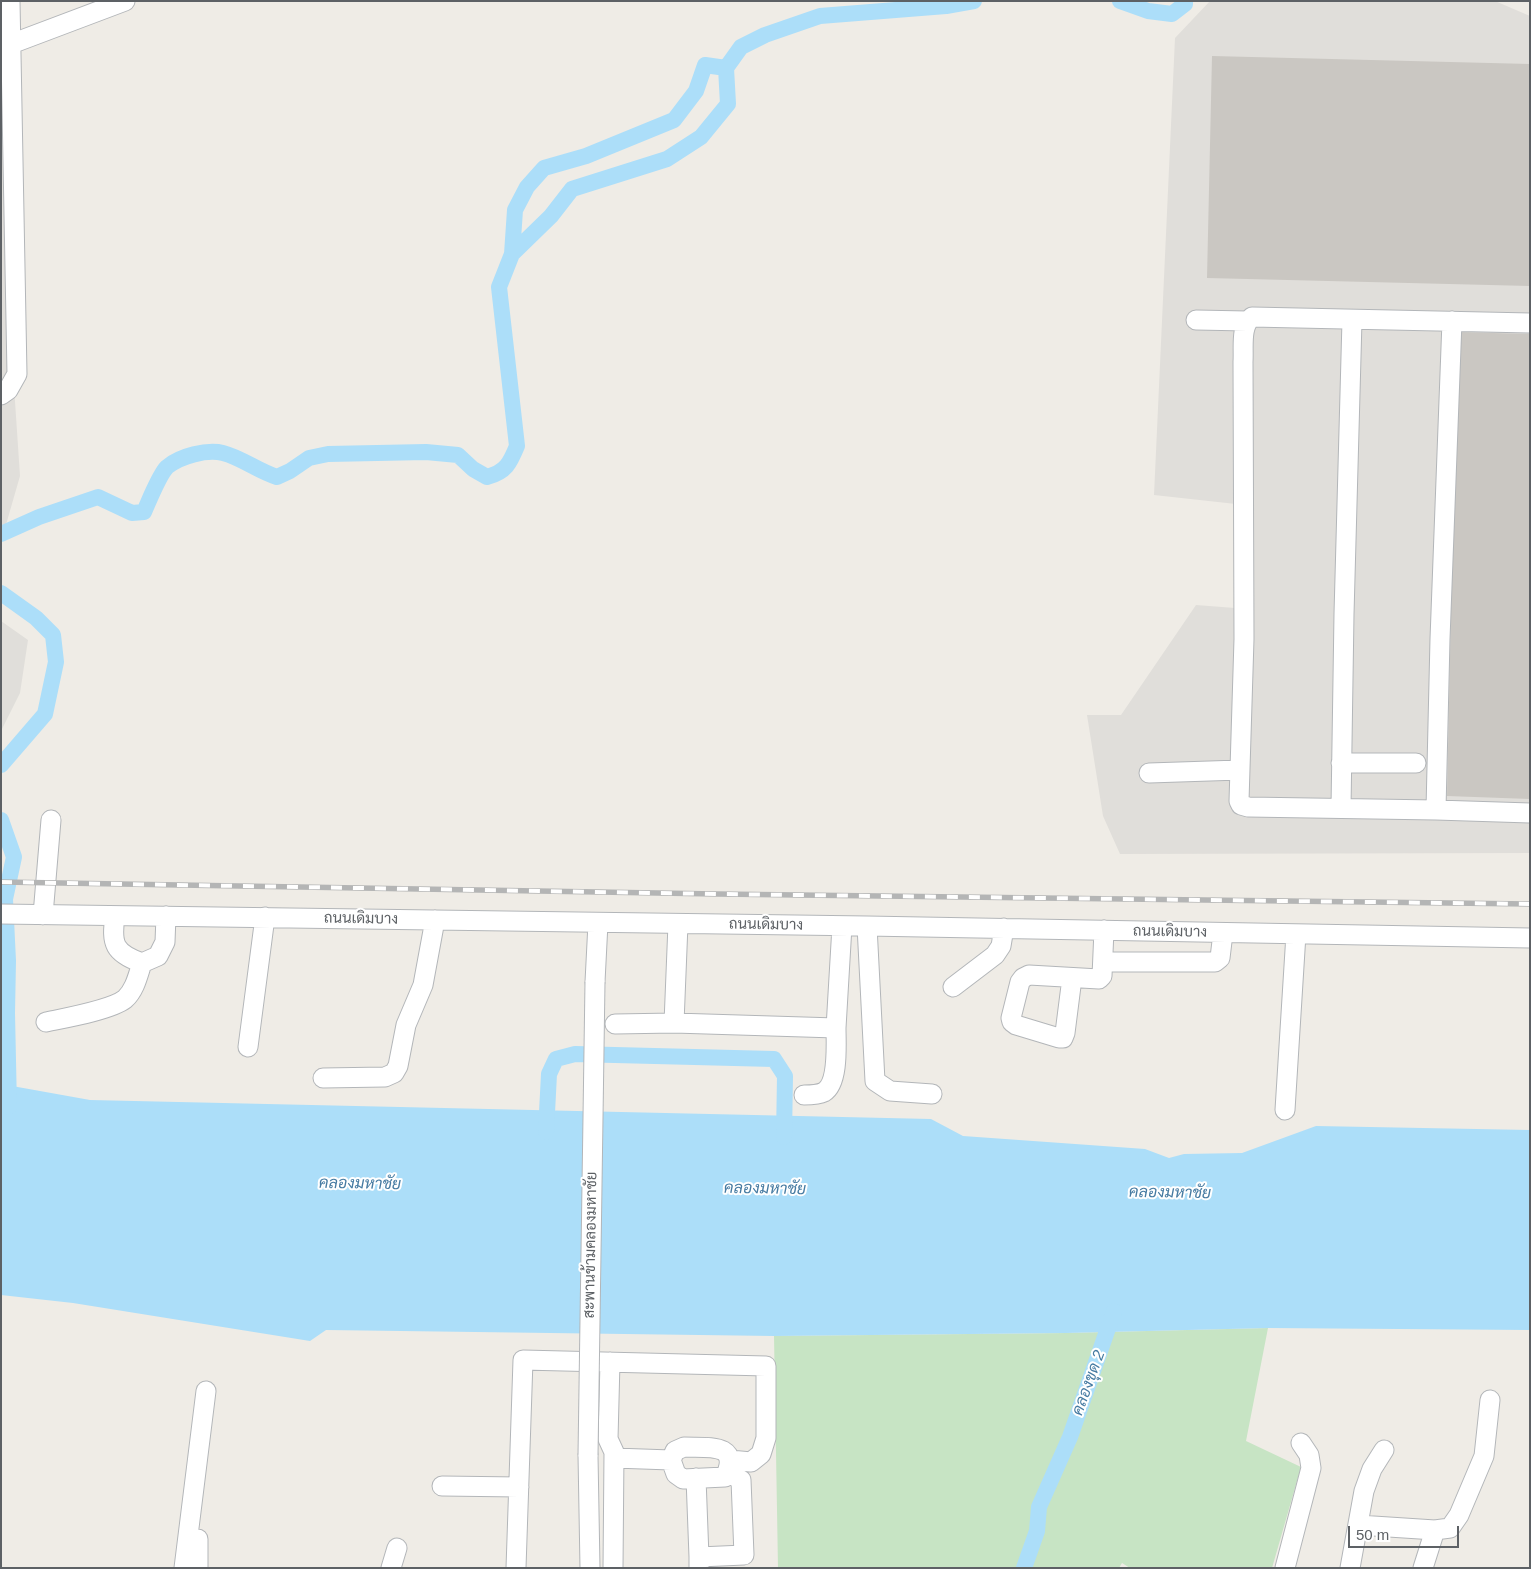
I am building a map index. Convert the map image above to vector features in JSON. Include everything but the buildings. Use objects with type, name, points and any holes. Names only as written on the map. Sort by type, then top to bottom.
[{"type":"street","points":[[1,395],[8,390],[17,374],[7,255],[10,1]]},
{"type":"street","points":[[8,53],[125,1]]},
{"type":"street","points":[[1530,323],[1252,317],[1247,321],[1243,362],[1244,639],[1239,801],[1241,805],[1248,807],[1436,810],[1530,814]]},
{"type":"street","points":[[1196,320],[1247,321]]},
{"type":"street","points":[[1342,808],[1352,320]]},
{"type":"street","points":[[1436,810],[1440,639],[1452,321]]},
{"type":"street","points":[[1342,763],[1416,763]]},
{"type":"street","points":[[1149,773],[1240,770]]},
{"type":"street","points":[[43,915],[51,820]]},
{"type":"street","name":"ถนนเดิมบาง","points":[[1,914],[1004,928],[1530,938]]},
{"type":"street","points":[[115,916],[112,936],[118,950],[130,959],[142,963],[158,956],[165,942],[166,916]]},
{"type":"street","points":[[248,1047],[264,917]]},
{"type":"street","points":[[323,1078],[385,1077],[394,1073],[398,1066],[406,1025],[423,985],[435,920]]},
{"type":"street","name":"สะพานข้ามคลองมหาชัย","points":[[590,1568],[588,1455],[595,982],[598,923]]},
{"type":"street","points":[[674,1023],[678,924]]},
{"type":"street","points":[[804,1095],[824,1092],[830,1087],[832,1080],[835,1062],[842,926]]},
{"type":"street","points":[[867,926],[875,1082],[890,1091],[932,1094]]},
{"type":"street","points":[[953,988],[995,955],[1000,946],[1004,928]]},
{"type":"street","points":[[1072,978],[1098,979],[1102,976],[1104,930]]},
{"type":"street","points":[[1104,962],[1215,962],[1220,958],[1224,933]]},
{"type":"street","points":[[1285,1110],[1296,934]]},
{"type":"street","points":[[46,1022],[113,1005],[125,999],[132,990],[142,963]]},
{"type":"street","points":[[615,1024],[674,1023],[836,1028]]},
{"type":"street","points":[[516,1568],[523,1360],[766,1366],[766,1438],[761,1454],[750,1462],[729,1466]]},
{"type":"street","points":[[610,1362],[608,1438],[614,1452],[613,1568]]},
{"type":"street","points":[[184,1568],[206,1391]]},
{"type":"street","points":[[1358,1525],[1435,1530],[1450,1528],[1469,1493],[1484,1456],[1490,1400]]},
{"type":"street","points":[[1285,1568],[1311,1468],[1309,1455],[1301,1443]]},
{"type":"street","points":[[696,1478],[699,1562],[744,1555],[741,1480],[729,1466],[726,1452],[717,1448],[684,1447],[675,1451],[671,1460],[676,1474],[682,1478],[725,1477],[729,1466]]},
{"type":"street","points":[[1350,1568],[1364,1491],[1372,1469],[1384,1450]]},
{"type":"street","points":[[614,1458],[671,1460]]},
{"type":"street","points":[[198,1568],[198,1533],[208,1473]]},
{"type":"street","points":[[442,1486],[519,1487]]},
{"type":"street","points":[[1424,1568],[1435,1530]]},
{"type":"street","points":[[391,1568],[397,1548]]},
{"type":"shaded area","points":[[1210,1],[1495,1],[1530,16],[1530,853],[1120,854],[1103,816],[1087,715],[1121,715],[1196,605],[1235,608],[1245,505],[1154,495],[1175,38]]},
{"type":"shaded area","points":[[1,68],[6,267],[20,476],[1,542]]},
{"type":"shaded area","points":[[1,621],[28,640],[20,693],[1,731]]},
{"type":"green space","points":[[1268,1328],[1246,1441],[1301,1467],[1272,1568],[1130,1568],[1122,1563],[1119,1568],[778,1568],[774,1336],[1066,1333]]},
{"type":"water","name":"คลองมหาชัย","points":[[1,1084],[90,1100],[931,1119],[963,1136],[1145,1149],[1169,1158],[1184,1154],[1242,1153],[1316,1126],[1530,1130],[1530,1330],[1268,1328],[1066,1333],[774,1336],[326,1330],[310,1341],[73,1303],[1,1295]]},
{"type":"waterway","points":[[512,254],[551,216],[572,189],[667,159],[701,137],[728,104],[726,68],[741,47],[765,35],[820,16],[946,6],[974,1]]},
{"type":"waterway","points":[[1120,1],[1148,11],[1172,14],[1185,4],[1185,1]]},
{"type":"waterway","points":[[1,534],[39,517],[98,497],[132,513],[144,512],[167,467],[186,457],[209,452],[230,455],[277,477],[309,458],[328,454],[426,452],[458,455],[473,469],[487,477],[499,472],[509,462],[517,446],[499,287],[512,254],[515,210],[527,187],[544,168],[586,156],[674,120],[696,91],[705,65],[726,68]]},
{"type":"waterway","points":[[1,593],[36,618],[53,635],[56,662],[45,714],[1,765]]},
{"type":"waterway","points":[[1,820],[14,857],[5,899],[8,961],[9,1107]]},
{"type":"waterway","points":[[546,1132],[549,1074],[556,1059],[575,1054],[774,1059],[785,1076],[784,1137]]},
{"type":"waterway","name":"คลองขุด 2","points":[[1024,1568],[1037,1531],[1039,1507],[1070,1437],[1114,1311]]},
{"type":"railway","points":[[1,882],[717,894],[1530,904]]}]
